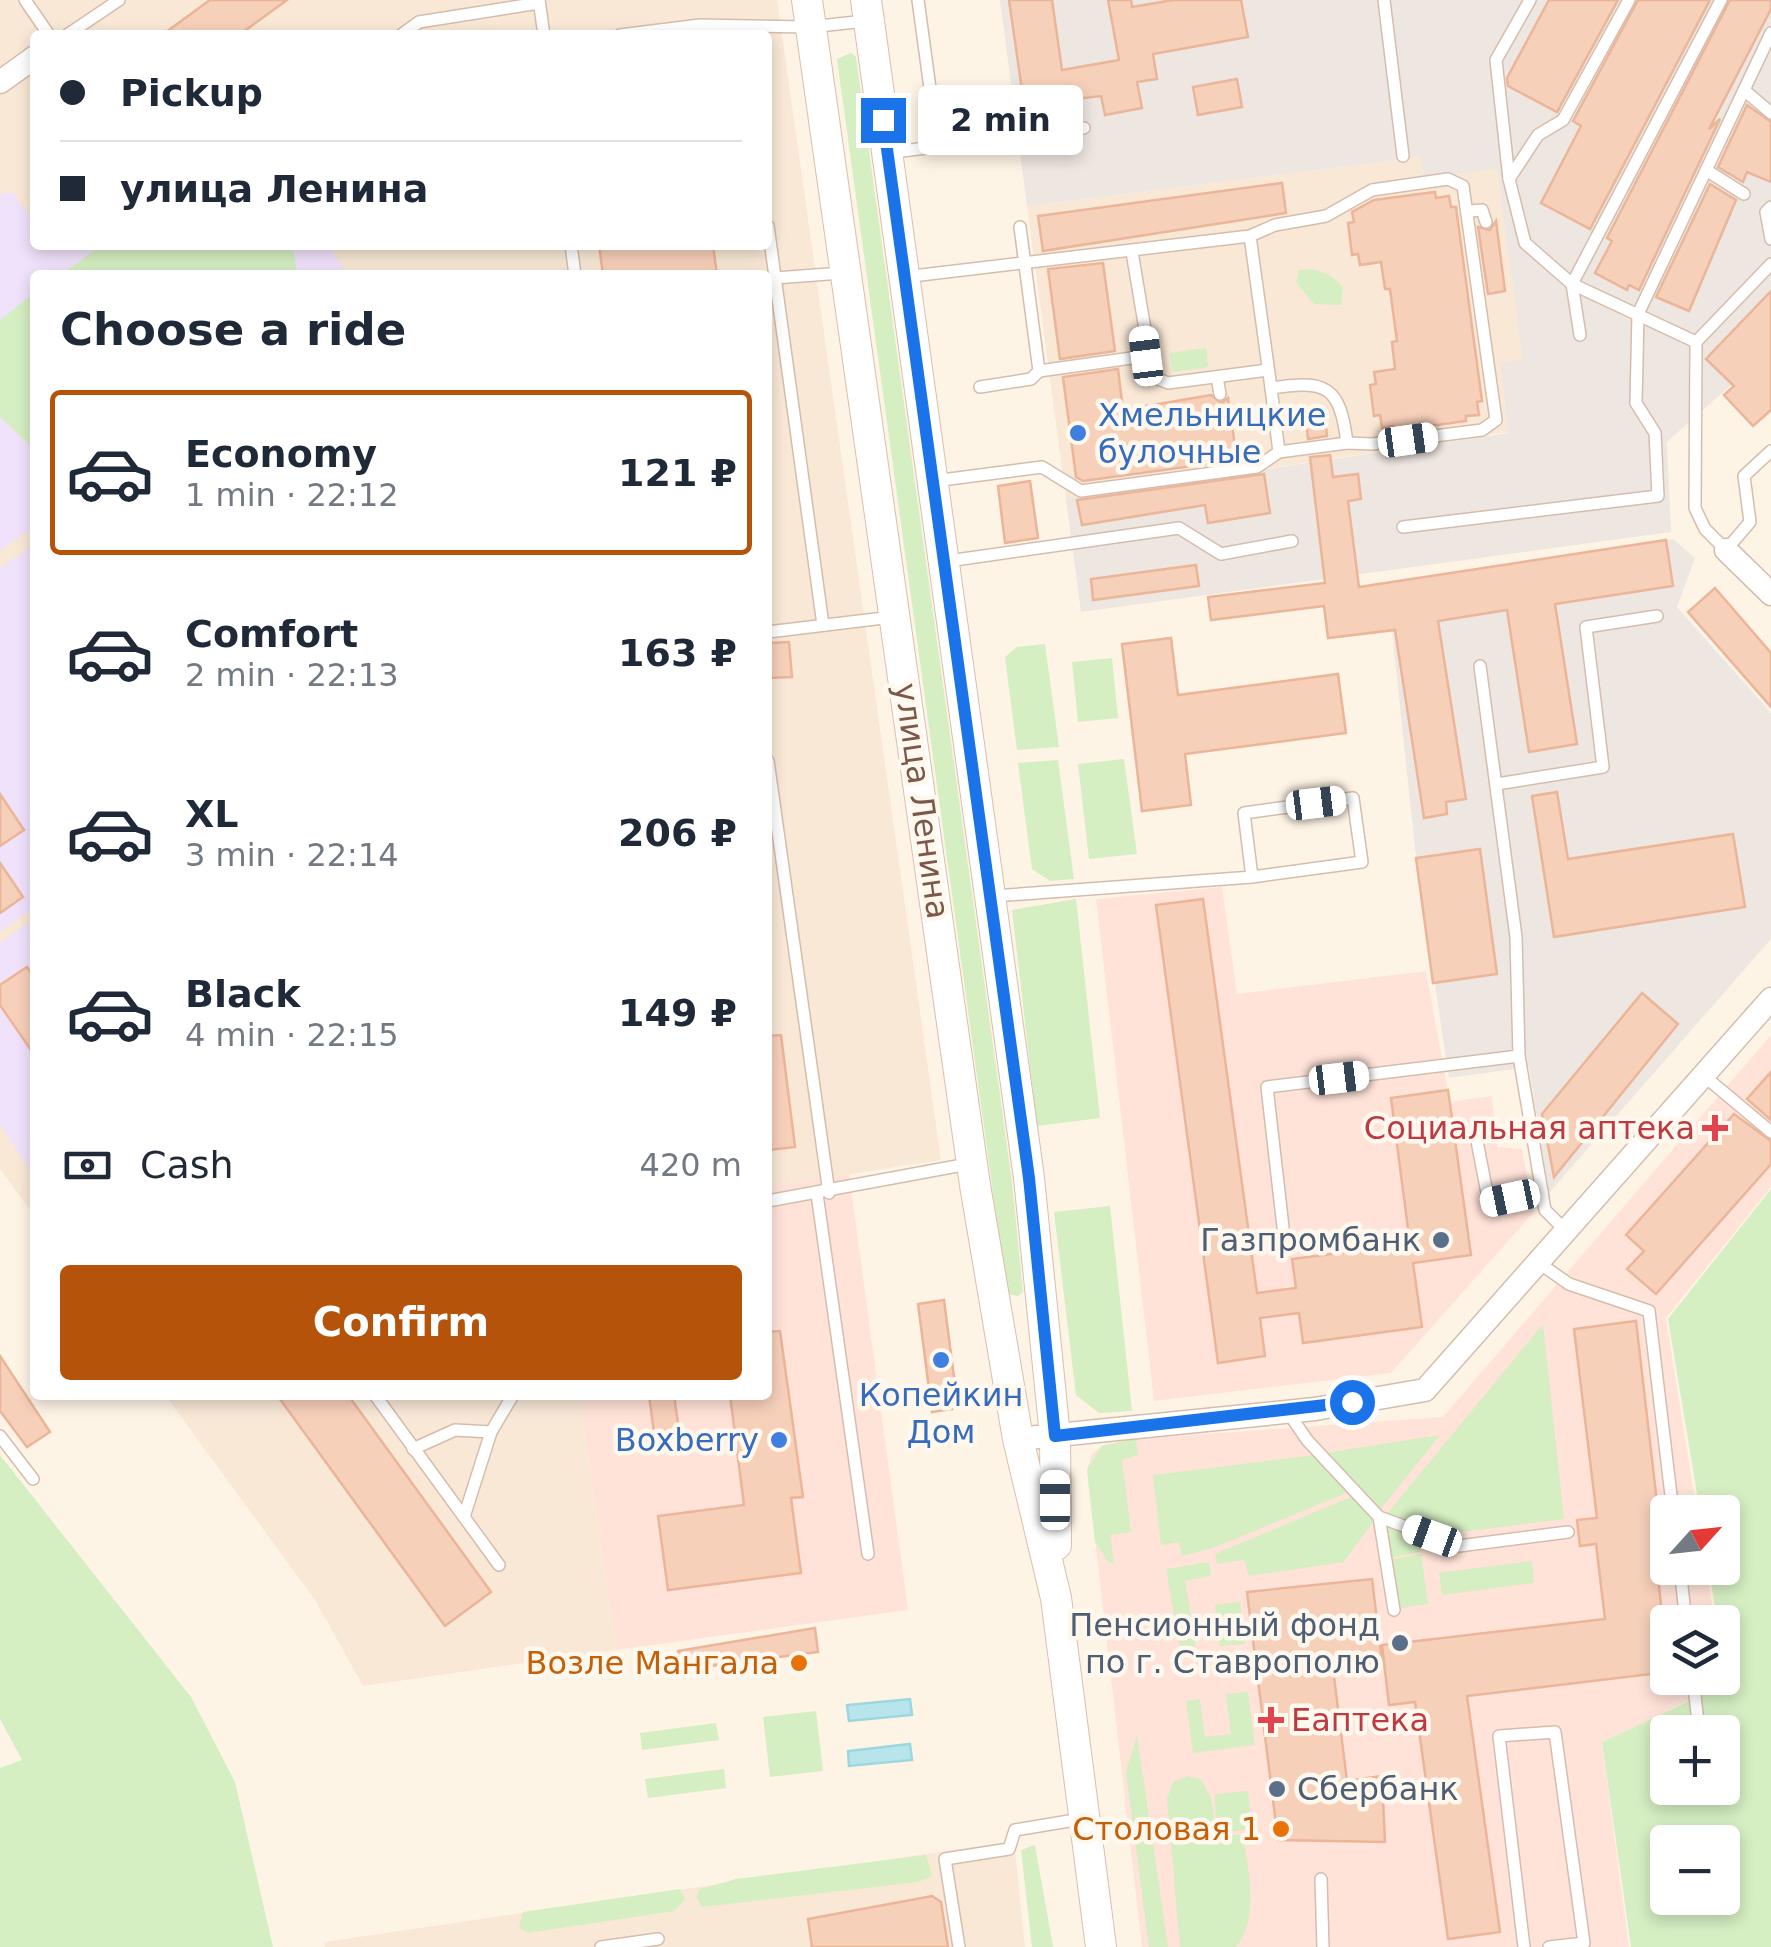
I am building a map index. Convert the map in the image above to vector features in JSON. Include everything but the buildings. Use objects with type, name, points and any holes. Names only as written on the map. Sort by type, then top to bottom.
[{"type":"main road","name":"улица Ленина","points":[[867,10],[1029,1178],[1055,1436],[1056,1598]]},
{"type":"main road","name":"улица Ленина","points":[[808,14],[897,616],[972,1164],[1018,1440],[1056,1598],[1101,1947]]},
{"type":"street","points":[[0,82],[30,61]]},
{"type":"street","points":[[1726,550],[1771,594]]},
{"type":"street","points":[[1018,1440],[1288,1412],[1425,1390],[1771,1000]]},
{"type":"lane","points":[[25,0],[46,30]]},
{"type":"lane","points":[[75,30],[119,0]]},
{"type":"lane","points":[[918,0],[938,147]]},
{"type":"lane","points":[[1384,0],[1403,156]]},
{"type":"lane","points":[[1530,0],[1496,60],[1508,179],[1525,244],[1572,284],[1696,342]]},
{"type":"lane","points":[[1508,179],[1538,134],[1562,120],[1629,0]]},
{"type":"lane","points":[[1580,335],[1572,284],[1721,0]]},
{"type":"lane","points":[[408,30],[419,22],[539,2],[543,30]]},
{"type":"lane","points":[[660,30],[700,25],[741,30],[808,14],[867,10]]},
{"type":"lane","points":[[1403,526],[1658,496],[1655,434],[1636,402],[1638,314],[1771,33]]},
{"type":"lane","points":[[1744,90],[1771,113]]},
{"type":"lane","points":[[888,153],[1084,128]]},
{"type":"lane","points":[[1706,170],[1744,194]]},
{"type":"lane","points":[[904,277],[1250,236],[1275,225],[1326,216],[1362,192],[1448,180],[1463,186],[1470,211],[1496,420],[1482,430],[1280,452],[1257,467],[1081,491],[1042,467],[933,482]]},
{"type":"lane","points":[[1771,207],[1766,212],[1771,239]]},
{"type":"lane","points":[[1470,211],[1482,210],[1486,222]]},
{"type":"lane","points":[[1020,226],[1040,370]]},
{"type":"lane","points":[[1250,236],[1280,452]]},
{"type":"lane","points":[[771,250],[823,626]]},
{"type":"lane","points":[[1132,252],[1148,368],[1160,382],[1268,370]]},
{"type":"lane","points":[[1771,264],[1696,342],[1695,508],[1705,529],[1726,550],[1750,522],[1744,476],[1771,451]]},
{"type":"lane","points":[[775,278],[846,273]]},
{"type":"lane","points":[[980,387],[1031,380],[1040,370],[1146,356]]},
{"type":"lane","points":[[1217,377],[1220,394]]},
{"type":"lane","points":[[1270,388],[1303,384],[1326,389],[1340,404],[1347,443]]},
{"type":"lane","points":[[944,561],[1179,528],[1221,554],[1292,541]]},
{"type":"lane","points":[[772,632],[897,616]]},
{"type":"lane","points":[[1497,784],[1603,767],[1586,627],[1657,616]]},
{"type":"lane","points":[[1480,666],[1516,937],[1519,1056],[1545,1210],[1567,1232]]},
{"type":"lane","points":[[772,793],[868,1554]]},
{"type":"lane","points":[[990,896],[1252,877],[1362,862],[1353,798],[1244,813],[1252,877]]},
{"type":"lane","points":[[1283,1227],[1267,1087],[1519,1056]]},
{"type":"lane","points":[[1703,1075],[1771,1132]]},
{"type":"lane","points":[[1476,1131],[1489,1203],[1542,1191]]},
{"type":"lane","points":[[772,1201],[972,1164]]},
{"type":"lane","points":[[1539,1263],[1570,1284],[1649,1311],[1671,1495]]},
{"type":"lane","points":[[379,1400],[499,1566]]},
{"type":"lane","points":[[464,1517],[491,1432],[510,1400]]},
{"type":"lane","points":[[1288,1412],[1307,1440],[1380,1517],[1459,1546],[1568,1532]]},
{"type":"lane","points":[[413,1449],[455,1430],[491,1432]]},
{"type":"lane","points":[[0,1436],[33,1479]]},
{"type":"lane","points":[[1380,1517],[1394,1610]]},
{"type":"lane","points":[[1524,1947],[1499,1736],[1555,1732],[1584,1942],[1549,1947]]},
{"type":"lane","points":[[959,1947],[945,1859],[998,1853],[1009,1849],[1015,1830],[1084,1819]]},
{"type":"lane","points":[[1321,1880],[1323,1947]]},
{"type":"lane","points":[[601,1947],[658,1939]]},
{"type":"shaded area","points":[[0,0],[777,0],[941,1160],[772,1186],[772,270],[30,270],[30,1210],[0,1169]]},
{"type":"shaded area","points":[[1000,0],[1771,0],[1771,349],[1667,442],[1671,532],[1081,612],[1066,499],[1508,433],[1500,363],[1523,359],[1497,169],[1424,178],[1421,157],[1027,206]]},
{"type":"shaded area","points":[[1421,157],[1424,177],[1497,169],[1524,360],[1500,364],[1508,432],[1066,499],[1027,206]]},
{"type":"shaded area","points":[[12,192],[30,216],[30,250],[331,250],[345,270],[30,270],[30,529],[0,550],[0,194]]},
{"type":"shaded area","points":[[1673,539],[1695,558],[1677,607],[1771,713],[1771,939],[1549,1193],[1529,1067],[1449,1078],[1416,858],[1387,583]]},
{"type":"shaded area","points":[[30,547],[30,911],[0,932],[0,568]]},
{"type":"shaded area","points":[[1222,887],[1237,994],[1426,971],[1450,1102],[1492,1096],[1498,1147],[1522,1149],[1534,1212],[1391,1373],[1154,1401],[1096,899]]},
{"type":"shaded area","points":[[30,922],[30,1170],[0,1125],[0,943]]},
{"type":"shaded area","points":[[1771,1035],[1771,1187],[1666,1318],[1694,1495],[1650,1495],[1650,1585],[1709,1585],[1712,1605],[1650,1605],[1650,1695],[1700,1695],[1658,1715],[1650,1715],[1650,1719],[1602,1742],[1629,1947],[1142,1947],[1087,1470],[1092,1454],[1103,1445],[1135,1439],[1443,1417]]},
{"type":"shaded area","points":[[849,1174],[908,1610],[616,1650],[580,1400],[772,1400],[772,1186]]},
{"type":"shaded area","points":[[169,1400],[580,1400],[616,1650],[363,1686],[315,1600]]},
{"type":"shaded area","points":[[1014,1841],[1025,1947],[325,1947],[324,1942]]},
{"type":"green space","points":[[851,53],[856,57],[1012,1182],[1023,1292],[1018,1296],[1007,1294],[837,59]]},
{"type":"green space","points":[[95,250],[294,250],[296,270],[67,270]]},
{"type":"green space","points":[[1299,270],[1318,270],[1334,278],[1343,288],[1341,305],[1314,304],[1296,282]]},
{"type":"green space","points":[[30,296],[30,445],[0,417],[0,320]]},
{"type":"green space","points":[[1206,348],[1208,367],[1173,372],[1170,353]]},
{"type":"green space","points":[[1045,644],[1059,747],[1017,750],[1005,657],[1017,647]]},
{"type":"green space","points":[[1112,658],[1118,718],[1078,722],[1072,662]]},
{"type":"green space","points":[[1124,759],[1137,854],[1089,859],[1078,764]]},
{"type":"green space","points":[[1058,760],[1074,879],[1050,881],[1032,869],[1018,763]]},
{"type":"green space","points":[[1076,899],[1100,1118],[1037,1126],[1012,910]]},
{"type":"green space","points":[[1771,1189],[1771,1947],[1631,1947],[1602,1742],[1650,1719],[1650,1805],[1740,1805],[1740,1715],[1659,1715],[1702,1695],[1740,1695],[1740,1605],[1714,1605],[1712,1585],[1740,1585],[1740,1495],[1697,1495],[1668,1319]]},
{"type":"green space","points":[[1110,1206],[1132,1411],[1099,1413],[1076,1395],[1054,1212]]},
{"type":"green space","points":[[1543,1324],[1564,1519],[1439,1535],[1386,1515]]},
{"type":"green space","points":[[1440,1435],[1380,1510],[1325,1453]]},
{"type":"green space","points":[[1136,1439],[1138,1455],[1122,1460],[1131,1532],[1110,1535],[1114,1563],[1109,1563],[1095,1542],[1087,1469],[1102,1446]]},
{"type":"green space","points":[[0,1455],[191,1697],[235,1782],[273,1947],[0,1947],[0,1768],[22,1760],[0,1719]]},
{"type":"green space","points":[[1314,1455],[1349,1492],[1213,1548],[1182,1556],[1179,1542],[1161,1545],[1153,1475]]},
{"type":"green space","points":[[1353,1496],[1375,1519],[1344,1562],[1249,1576],[1244,1560],[1217,1564],[1215,1554]]},
{"type":"green space","points":[[1383,1522],[1419,1534],[1421,1552],[1388,1558]]},
{"type":"green space","points":[[1421,1554],[1428,1604],[1395,1609],[1388,1560]]},
{"type":"green space","points":[[1532,1561],[1534,1583],[1442,1595],[1439,1573]]},
{"type":"green space","points":[[1209,1562],[1211,1576],[1185,1581],[1196,1646],[1180,1649],[1166,1569]]},
{"type":"green space","points":[[1240,1602],[1245,1644],[1220,1646],[1215,1605]]},
{"type":"green space","points":[[1248,1692],[1255,1745],[1193,1753],[1186,1701],[1200,1699],[1205,1737],[1231,1734],[1226,1694]]},
{"type":"green space","points":[[816,1711],[823,1771],[770,1777],[763,1717]]},
{"type":"green space","points":[[716,1723],[719,1740],[642,1750],[640,1733]]},
{"type":"green space","points":[[1137,1735],[1168,1947],[1149,1947],[1126,1772]]},
{"type":"green space","points":[[724,1769],[726,1788],[648,1798],[645,1779]]},
{"type":"green space","points":[[1188,1776],[1201,1779],[1211,1798],[1216,1833],[1215,1794],[1248,1791],[1252,1829],[1222,1833],[1243,1836],[1249,1879],[1248,1922],[1236,1947],[1180,1947],[1167,1799],[1173,1782]]},
{"type":"green space","points":[[1035,1845],[1053,1947],[1032,1947],[1021,1850]]},
{"type":"green space","points":[[926,1855],[932,1876],[918,1882],[702,1907],[696,1896],[700,1889],[736,1879]]},
{"type":"green space","points":[[680,1889],[685,1899],[674,1911],[527,1933],[519,1927],[523,1912]]},
{"type":"water","points":[[910,1699],[912,1715],[849,1721],[847,1705]]},
{"type":"water","points":[[910,1744],[912,1760],[849,1766],[848,1751]]},
{"type":"place","name":"Хмельницкие булочные","points":[[1078,433]]},
{"type":"place","name":"Социальная аптека","points":[[1715,1128]]},
{"type":"place","name":"Газпромбанк","points":[[1441,1240]]},
{"type":"place","name":"Копейкин Дом","points":[[941,1360]]},
{"type":"place","name":"Boxberry","points":[[779,1440]]},
{"type":"place","name":"Пенсионный фонд по г. Ставрополю","points":[[1400,1643]]},
{"type":"place","name":"Возле Мангала","points":[[799,1663]]},
{"type":"place","name":"Еаптека","points":[[1271,1720]]},
{"type":"place","name":"Сбербанк","points":[[1277,1789]]},
{"type":"place","name":"Столовая 1","points":[[1281,1829]]},
{"type":"route","points":[[883,120],[1029,1178],[1055,1436],[1352,1402]]}]
